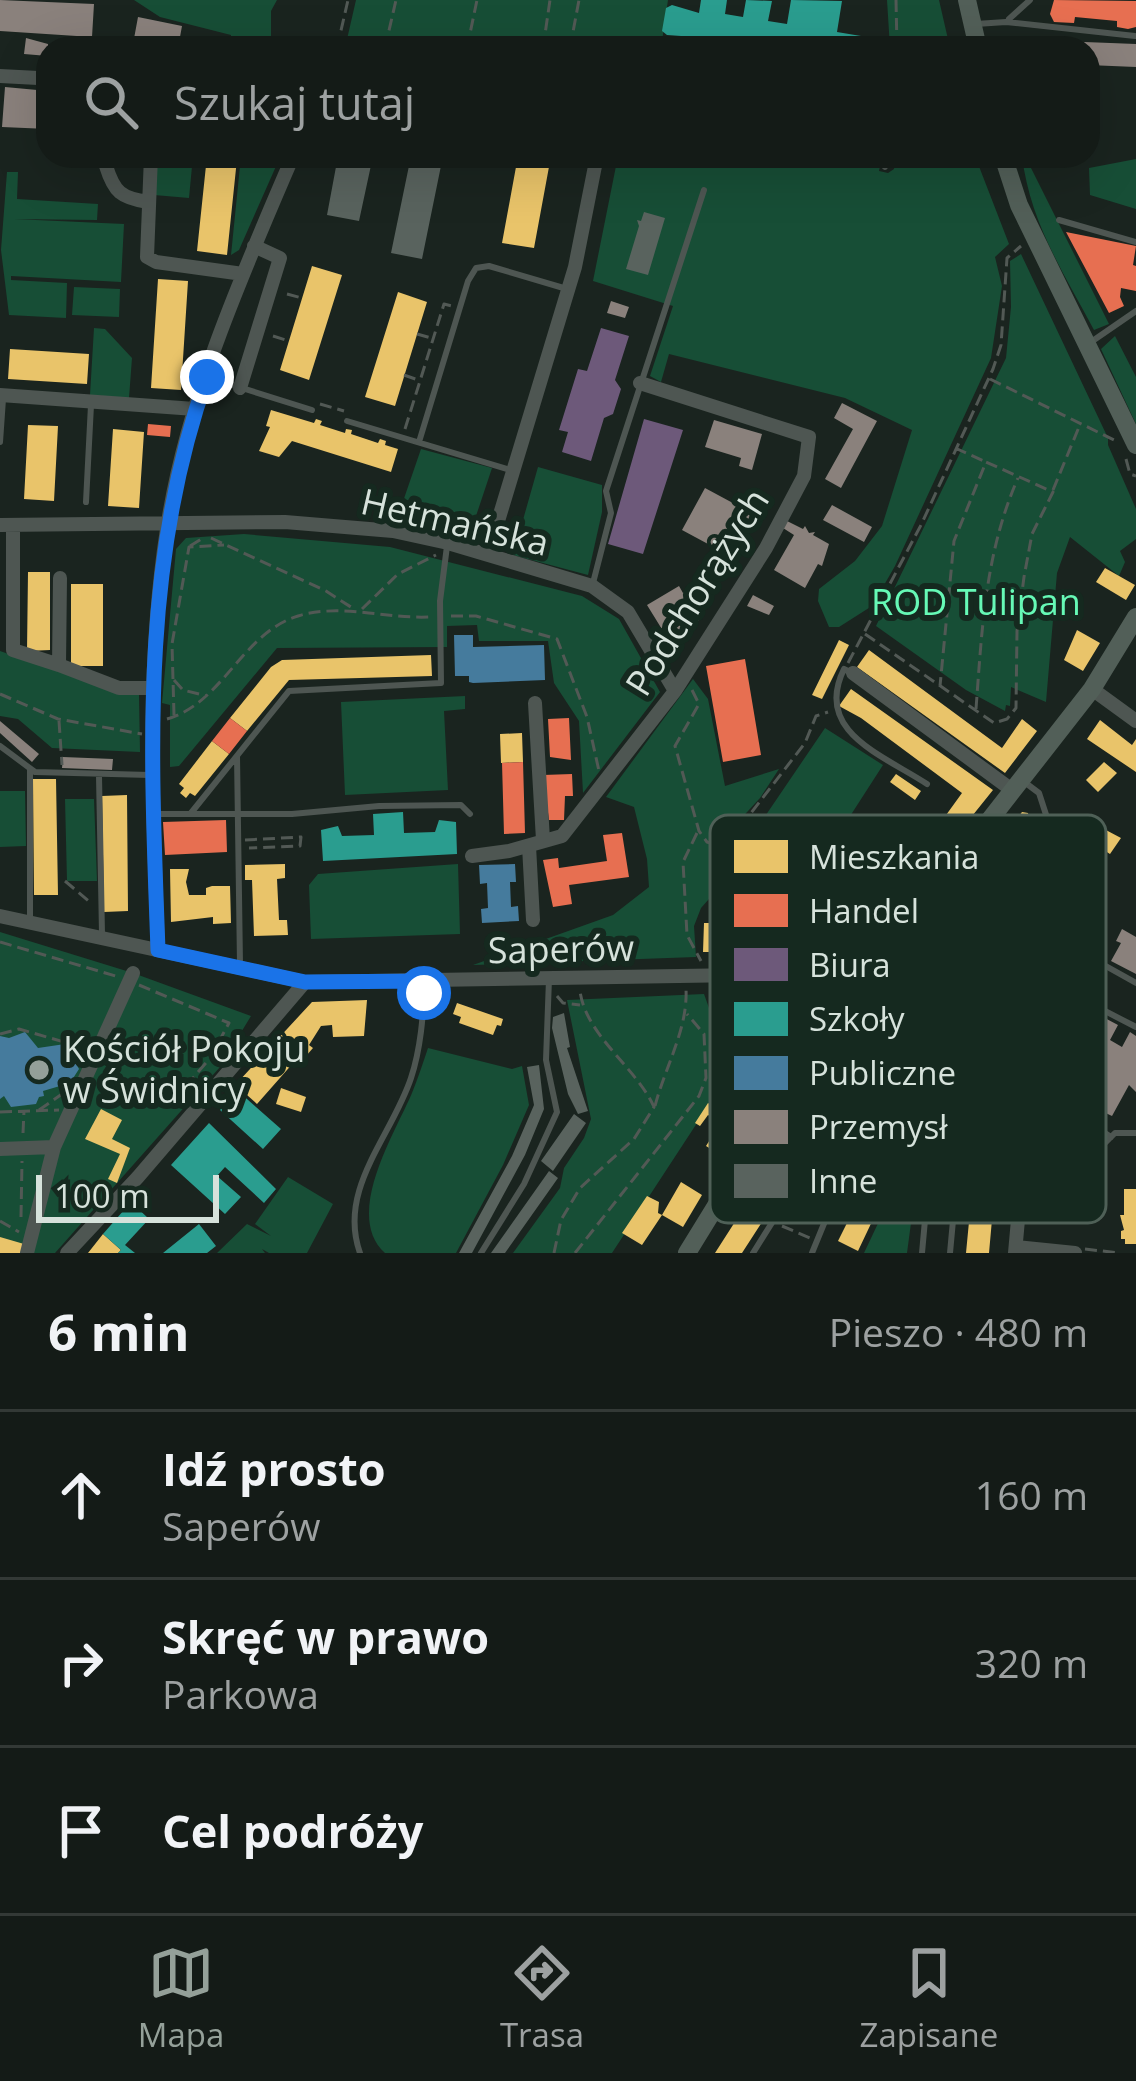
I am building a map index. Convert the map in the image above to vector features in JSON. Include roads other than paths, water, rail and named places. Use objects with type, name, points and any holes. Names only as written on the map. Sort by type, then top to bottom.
[{"type":"main road","points":[[967,0],[976,36]]},
{"type":"main road","points":[[1007,168],[1019,205],[1088,344],[1127,443]]},
{"type":"main road","points":[[992,815],[1092,688],[1136,617]]},
{"type":"main road","points":[[686,1253],[710,1215]]},
{"type":"street","points":[[0,76],[36,79]]},
{"type":"street","points":[[107,168],[112,187],[124,199],[148,202]]},
{"type":"street","points":[[150,168],[147,257],[243,274]]},
{"type":"street","points":[[158,950],[150,736],[167,526],[195,409],[243,274],[288,168]]},
{"type":"street","points":[[488,554],[568,290],[594,168]]},
{"type":"street","points":[[240,388],[280,257],[254,246]]},
{"type":"street","name":"Podchorążych","points":[[536,843],[562,836],[678,688],[766,548],[804,476],[809,437],[640,382]]},
{"type":"street","points":[[2,395],[195,409]]},
{"type":"street","name":"Hetmańska","points":[[6,525],[167,526],[249,521],[340,525],[488,554],[592,586],[628,612],[678,688]]},
{"type":"street","points":[[6,525],[7,647],[118,688],[152,688]]},
{"type":"street","points":[[59,665],[60,578]]},
{"type":"street","points":[[849,671],[1016,784]]},
{"type":"street","points":[[1092,688],[1136,722]]},
{"type":"street","points":[[533,920],[535,703]]},
{"type":"street","points":[[472,856],[536,843]]},
{"type":"street","name":"Saperów","points":[[0,916],[305,982],[551,985],[710,977]]},
{"type":"street","points":[[27,1245],[55,1147],[132,977]]},
{"type":"street","points":[[67,1253],[138,1178],[305,982]]},
{"type":"street","points":[[0,1149],[55,1147]]},
{"type":"street","points":[[1015,1250],[1075,1253]]},
{"type":"lane","points":[[1006,22],[1030,0]]},
{"type":"lane","points":[[973,24],[1006,22],[1135,36]]},
{"type":"lane","points":[[592,586],[611,513],[606,491],[704,190]]},
{"type":"lane","points":[[1059,220],[1136,242]]},
{"type":"lane","points":[[419,442],[476,268],[489,266],[568,290]]},
{"type":"lane","points":[[1088,344],[1136,311]]},
{"type":"lane","points":[[207,377],[312,410]]},
{"type":"lane","points":[[0,442],[2,395]]},
{"type":"lane","points":[[86,502],[91,402]]},
{"type":"lane","points":[[348,417],[513,471]]},
{"type":"lane","points":[[191,813],[290,691],[441,682],[439,616],[447,546]]},
{"type":"lane","points":[[849,671],[834,690],[835,710],[863,744],[927,784]]},
{"type":"lane","points":[[0,746],[30,769],[150,775]]},
{"type":"lane","points":[[237,756],[240,968]]},
{"type":"lane","points":[[30,769],[30,922]]},
{"type":"lane","points":[[99,776],[102,938]]},
{"type":"lane","points":[[1016,784],[1039,793],[1046,815]]},
{"type":"lane","points":[[152,814],[461,806],[470,814]]},
{"type":"lane","points":[[1106,967],[1136,983]]},
{"type":"lane","points":[[360,1253],[353,1235],[357,1191],[412,1074],[426,981]]},
{"type":"lane","points":[[481,1253],[524,1184],[557,1112],[546,1060],[551,985]]},
{"type":"lane","points":[[1106,1012],[1136,1027]]},
{"type":"lane","points":[[1106,1142],[1136,1133]]},
{"type":"lane","points":[[1106,1134],[1111,1137]]},
{"type":"lane","points":[[753,1253],[772,1223]]},
{"type":"lane","points":[[812,1253],[825,1223]]},
{"type":"lane","points":[[922,1253],[925,1223]]},
{"type":"lane","points":[[950,1253],[953,1223]]},
{"type":"place","name":"Kościół Pokoju w Świdnicy","points":[[39,1070]]},
{"type":"park label","name":"ROD Tulipan","points":[[976,602]]}]
